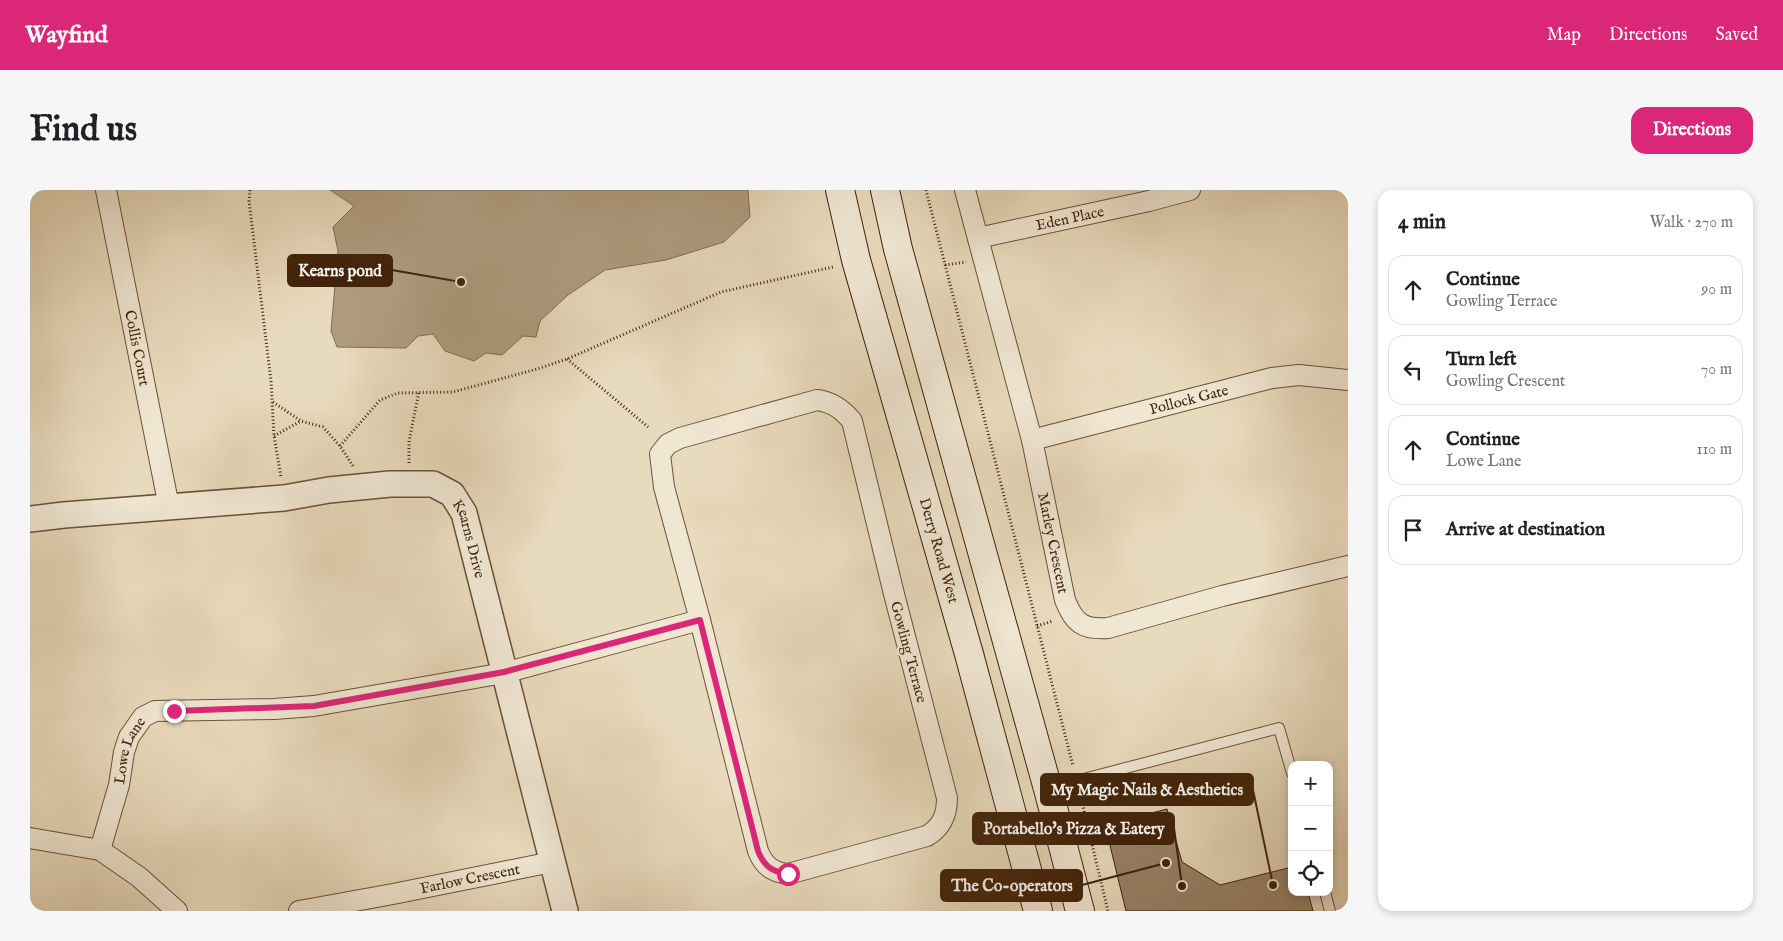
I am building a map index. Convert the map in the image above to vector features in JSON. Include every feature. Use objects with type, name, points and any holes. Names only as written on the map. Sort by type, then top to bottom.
[{"type":"main road","name":"Derry Road West","points":[[840,190],[856,260],[969,654],[1038,911]]},
{"type":"main road","points":[[885,190],[898,249],[1080,911]]},
{"type":"street","name":"Collis Court","points":[[106,190],[169,507]]},
{"type":"street","name":"Marley Crescent","points":[[965,190],[1032,440],[1065,600],[1070,614],[1080,624],[1094,629],[1108,628],[1222,596],[1348,566]]},
{"type":"street","name":"Eden Place","points":[[978,238],[1149,201],[1190,190]]},
{"type":"street","name":"Pollock Gate","points":[[1032,440],[1272,378],[1300,375],[1348,380]]},
{"type":"street","name":"Gowling Terrace","points":[[817,400],[826,401],[844,411],[852,421],[894,594],[947,798],[947,811],[935,831],[927,836],[788,874],[778,873],[762,862],[700,620],[664,487],[660,454],[668,444],[680,438],[817,400]]},
{"type":"street","name":"Kearns Drive","points":[[30,519],[284,498],[329,490],[390,484],[433,484],[452,494],[464,513],[565,911]]},
{"type":"street","name":"Lowe Lane","points":[[100,850],[119,785],[124,752],[129,736],[144,717],[155,711],[314,706],[504,672],[700,620]]},
{"type":"street","points":[[30,838],[100,850],[139,877],[177,911]]},
{"type":"street","name":"Farlow Crescent","points":[[299,911],[552,862]]},
{"type":"lane","points":[[1048,789],[1279,728],[1289,761]]},
{"type":"lane","points":[[1326,896],[1330,911]]},
{"type":"path","points":[[250,190],[249,201],[272,402],[274,436],[284,498]]},
{"type":"path","points":[[926,190],[1108,911]]},
{"type":"path","points":[[340,446],[380,400],[398,392],[453,392],[537,369],[567,359],[721,292],[856,260]]},
{"type":"path","points":[[567,359],[648,427]]},
{"type":"path","points":[[413,485],[409,471],[409,441],[419,392]]},
{"type":"path","points":[[272,402],[301,421],[323,427],[340,446],[365,487]]},
{"type":"path","points":[[274,436],[301,421]]},
{"type":"shaded area","points":[[330,190],[748,190],[750,217],[724,242],[666,260],[605,270],[568,295],[540,321],[536,337],[523,336],[502,355],[486,353],[474,361],[445,351],[433,334],[418,336],[406,348],[337,347],[331,331],[338,251],[333,227],[354,206]]},
{"type":"building","points":[[1167,809],[1182,862],[1220,885],[1288,868],[1288,896],[1309,896],[1313,911],[1126,911],[1105,825]]},
{"type":"place","name":"Kearns pond","points":[[461,282]]},
{"type":"place","name":"The Co-operators","points":[[1166,863]]},
{"type":"place","name":"My Magic Nails & Aesthetics","points":[[1273,885]]},
{"type":"place","name":"Portabello's Pizza & Eatery","points":[[1182,886]]},
{"type":"route","points":[[174,711],[314,706],[504,672],[700,620],[758,851],[762,862],[769,868],[778,873],[788,874]]}]
